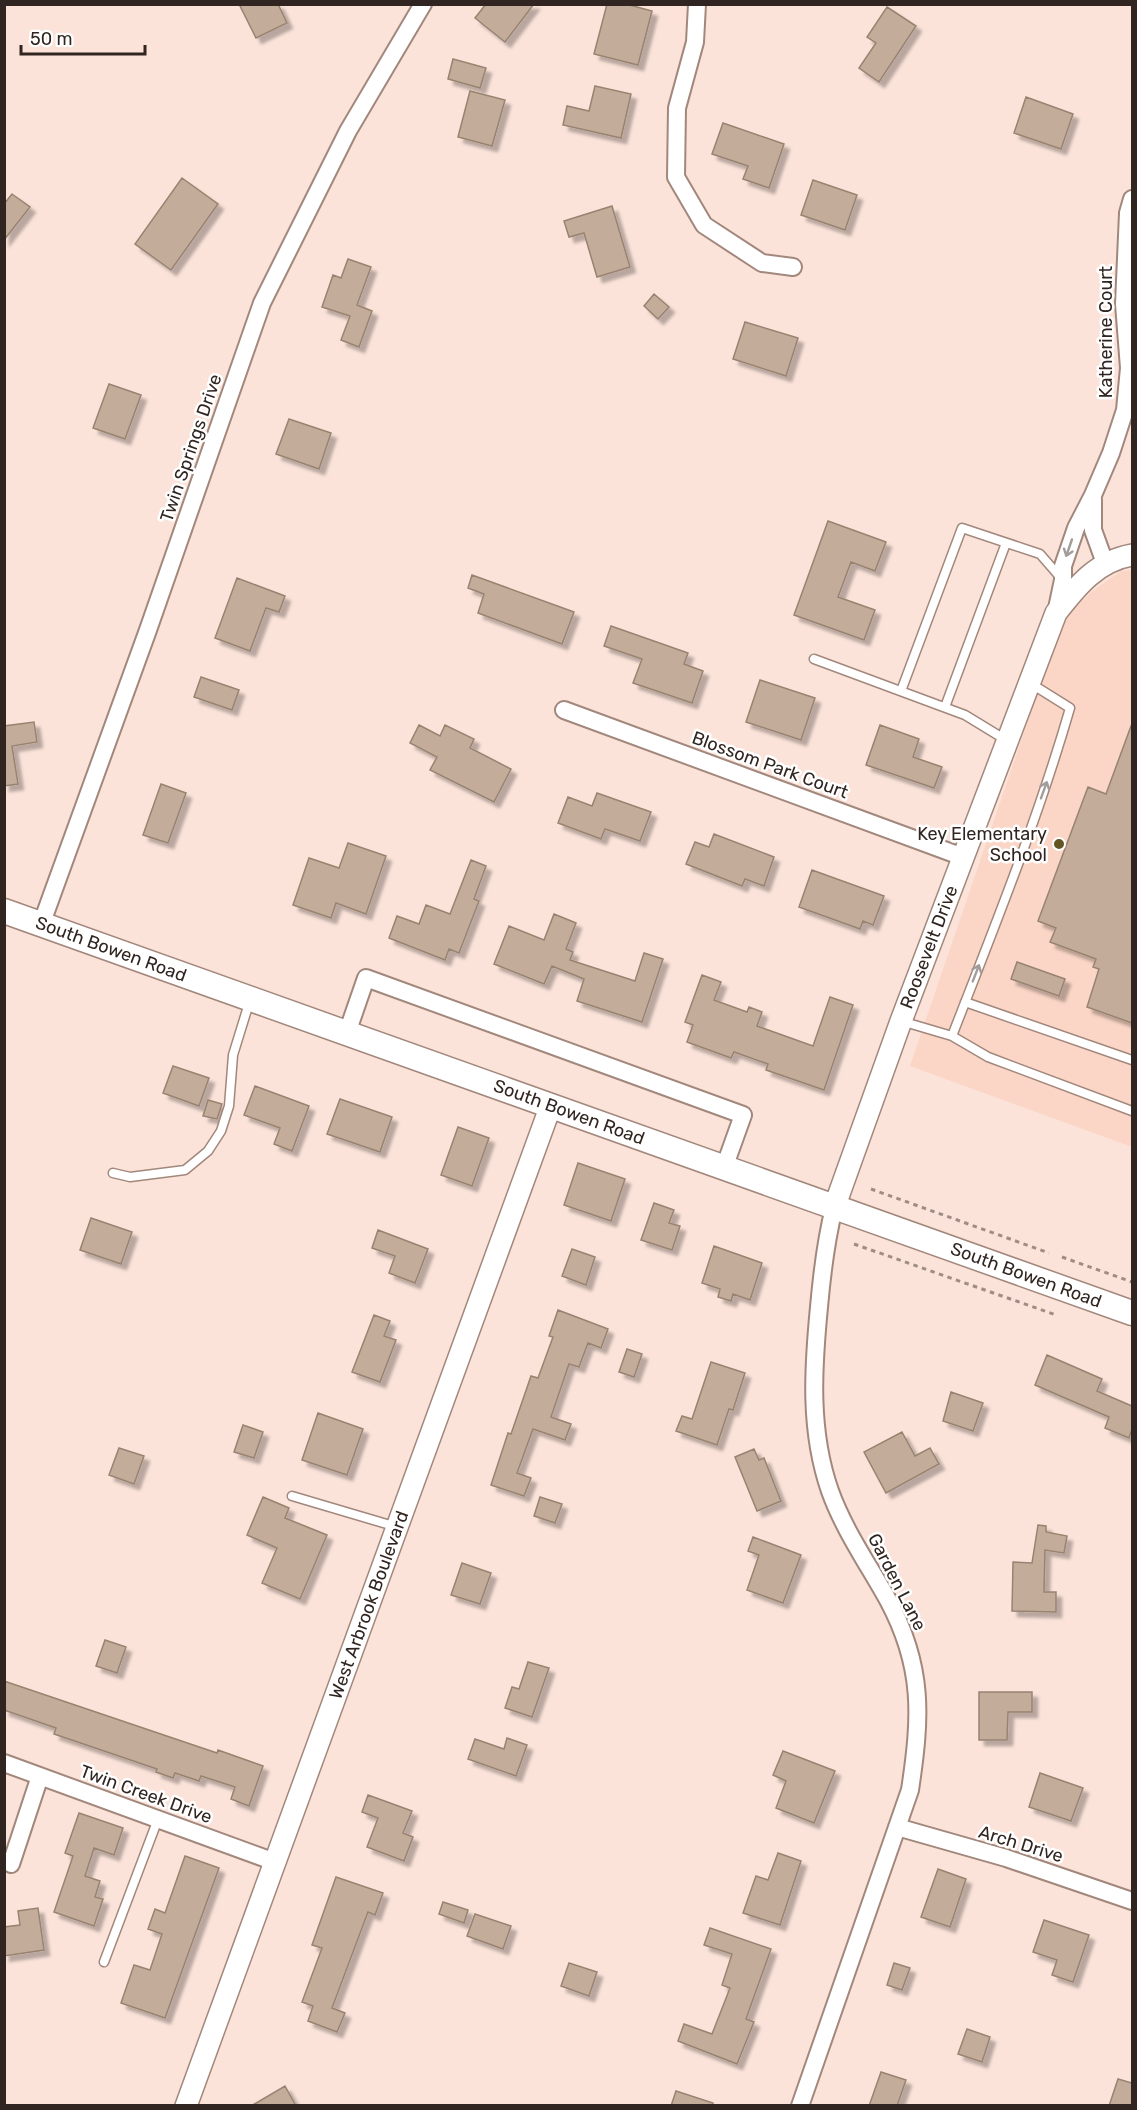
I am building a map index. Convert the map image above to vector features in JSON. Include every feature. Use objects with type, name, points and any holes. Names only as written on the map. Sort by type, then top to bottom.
[{"type":"main road","name":"South Bowen Road","points":[[4,911],[1132,1313]]},
{"type":"street","name":"Twin Springs Drive","points":[[41,925],[144,641],[262,303],[348,131],[423,4]]},
{"type":"street","points":[[697,4],[695,42],[677,108],[676,177],[704,225],[762,263],[793,267]]},
{"type":"street","name":"Katherine Court","points":[[1056,613],[1063,580],[1063,566],[1076,528],[1094,495],[1111,453],[1125,410],[1129,368],[1124,304],[1128,213],[1132,199]]},
{"type":"street","name":"Katherine Court","points":[[1094,495],[1093,530],[1105,563]]},
{"type":"street","name":"Roosevelt Drive","points":[[834,1208],[901,1021],[1056,613],[1076,588],[1105,563],[1132,555]]},
{"type":"street","name":"Blossom Park Court","points":[[564,710],[963,857]]},
{"type":"street","points":[[347,1033],[366,978],[743,1115],[724,1168]]},
{"type":"street","name":"West Arbrook Boulevard","points":[[186,2106],[551,1105]]},
{"type":"street","name":"Garden Lane","points":[[800,2106],[910,1790],[916,1752],[918,1710],[916,1673],[906,1640],[890,1603],[842,1520],[830,1491],[819,1448],[813,1410],[814,1371],[822,1279],[834,1208]]},
{"type":"street","name":"Twin Creek Drive","points":[[4,1763],[275,1862]]},
{"type":"street","points":[[11,1864],[40,1776]]},
{"type":"street","name":"Arch Drive","points":[[897,1827],[1006,1858],[1132,1901]]},
{"type":"lane","points":[[902,691],[962,528],[1040,554],[1063,580]]},
{"type":"lane","points":[[945,707],[1006,543]]},
{"type":"lane","points":[[814,659],[965,715],[1007,740]]},
{"type":"lane","points":[[952,1036],[1054,763],[1070,708],[1029,682]]},
{"type":"lane","points":[[113,1173],[130,1177],[185,1170],[208,1151],[221,1131],[230,1106],[233,1055],[250,999]]},
{"type":"lane","points":[[965,1002],[1132,1060]]},
{"type":"lane","points":[[901,1021],[952,1036],[988,1057],[1132,1111]]},
{"type":"lane","points":[[292,1496],[398,1527]]},
{"type":"lane","points":[[104,1962],[159,1818]]},
{"type":"path","points":[[871,1189],[1049,1253]]},
{"type":"path","points":[[854,1244],[1056,1315]]},
{"type":"path","points":[[1062,1257],[1132,1282]]},
{"type":"shaded area","name":"Key Elementary School","points":[[1132,570],[1132,1147],[910,1066],[1062,621],[1091,592],[1121,571]]},
{"type":"building","points":[[239,4],[278,4],[287,23],[256,38]]},
{"type":"building","points":[[486,4],[534,4],[505,42],[475,18]]},
{"type":"building","points":[[607,4],[626,4],[652,11],[638,65],[594,54]]},
{"type":"building","points":[[887,7],[916,26],[879,82],[859,68],[876,43],[867,37]]},
{"type":"building","points":[[453,59],[486,68],[480,88],[448,79]]},
{"type":"building","points":[[595,86],[631,94],[621,138],[563,125],[567,106],[589,111]]},
{"type":"building","points":[[470,91],[505,100],[492,146],[458,137]]},
{"type":"building","points":[[1026,97],[1073,114],[1061,149],[1014,133]]},
{"type":"building","points":[[723,123],[784,144],[769,188],[743,179],[748,166],[712,154]]},
{"type":"building","points":[[182,178],[218,204],[171,270],[135,244]]},
{"type":"building","points":[[813,180],[857,195],[845,230],[801,215]]},
{"type":"building","points":[[12,194],[30,207],[4,240],[4,204]]},
{"type":"building","points":[[612,206],[630,267],[597,277],[584,233],[569,237],[564,221]]},
{"type":"building","points":[[348,259],[371,267],[357,305],[372,311],[359,347],[341,340],[350,316],[322,307],[333,275],[341,278]]},
{"type":"building","points":[[654,294],[669,307],[658,319],[644,306]]},
{"type":"building","points":[[745,322],[798,338],[786,376],[733,359]]},
{"type":"building","points":[[109,384],[141,395],[125,439],[93,428]]},
{"type":"building","points":[[289,419],[331,433],[319,469],[276,454]]},
{"type":"building","points":[[828,521],[886,542],[875,571],[851,562],[838,597],[875,610],[864,640],[794,615]]},
{"type":"building","points":[[472,575],[574,612],[562,644],[478,613],[484,594],[468,588]]},
{"type":"building","points":[[237,578],[285,596],[279,612],[266,608],[250,651],[215,638]]},
{"type":"building","points":[[611,626],[688,653],[684,664],[703,671],[692,703],[633,683],[642,659],[604,646]]},
{"type":"building","points":[[201,677],[239,690],[232,710],[194,697]]},
{"type":"building","points":[[760,680],[815,698],[801,740],[746,722]]},
{"type":"building","points":[[34,722],[37,742],[12,746],[18,784],[4,786],[4,726]]},
{"type":"building","points":[[419,725],[440,736],[445,725],[474,739],[470,748],[511,769],[494,802],[430,770],[437,757],[410,743]]},
{"type":"building","points":[[880,725],[919,739],[913,757],[942,767],[934,788],[866,765]]},
{"type":"building","points":[[1131,726],[1132,1023],[1087,1007],[1099,969],[1093,967],[1096,959],[1050,942],[1056,928],[1038,921],[1088,787],[1106,794]]},
{"type":"building","points":[[161,784],[186,793],[168,843],[143,835]]},
{"type":"building","points":[[597,793],[651,812],[640,841],[605,829],[601,839],[558,823],[568,797],[592,806]]},
{"type":"building","points":[[714,834],[774,857],[764,886],[745,879],[742,886],[686,864],[695,842],[709,847]]},
{"type":"building","points":[[348,843],[386,856],[366,914],[336,903],[331,918],[293,905],[309,858],[339,868]]},
{"type":"building","points":[[471,860],[486,866],[474,899],[479,901],[459,953],[449,949],[445,960],[389,938],[397,916],[419,924],[426,905],[450,914]]},
{"type":"building","points":[[812,870],[884,896],[873,925],[863,921],[860,929],[799,907]]},
{"type":"building","points":[[554,914],[576,923],[566,949],[573,952],[570,960],[635,981],[644,953],[663,959],[642,1022],[577,1001],[584,979],[552,966],[544,984],[494,964],[509,926],[544,940]]},
{"type":"building","points":[[1017,962],[1065,979],[1059,996],[1011,979]]},
{"type":"building","points":[[702,975],[721,982],[714,1000],[747,1012],[749,1007],[762,1012],[757,1026],[813,1046],[830,997],[853,1005],[824,1090],[766,1070],[768,1064],[734,1052],[731,1058],[687,1042],[693,1025],[685,1022]]},
{"type":"building","points":[[173,1066],[209,1078],[199,1106],[163,1093]]},
{"type":"building","points":[[255,1086],[309,1106],[292,1151],[274,1144],[280,1128],[244,1115]]},
{"type":"building","points":[[340,1099],[392,1117],[380,1152],[327,1134]]},
{"type":"building","points":[[208,1100],[222,1104],[217,1119],[203,1116]]},
{"type":"building","points":[[458,1127],[489,1138],[472,1186],[441,1175]]},
{"type":"building","points":[[578,1163],[625,1179],[611,1221],[564,1205]]},
{"type":"building","points":[[654,1203],[674,1210],[669,1223],[680,1226],[672,1250],[641,1240]]},
{"type":"building","points":[[91,1218],[132,1232],[121,1264],[80,1250]]},
{"type":"building","points":[[378,1230],[428,1249],[415,1283],[389,1273],[395,1256],[372,1248]]},
{"type":"building","points":[[714,1246],[762,1263],[750,1300],[733,1294],[731,1301],[718,1297],[720,1289],[702,1283]]},
{"type":"building","points":[[572,1249],[595,1257],[586,1285],[562,1276]]},
{"type":"building","points":[[558,1310],[608,1329],[601,1348],[588,1343],[579,1367],[569,1364],[551,1417],[571,1424],[565,1440],[533,1429],[517,1473],[531,1478],[524,1496],[491,1485],[508,1433],[511,1434],[531,1376],[538,1378],[553,1337],[549,1336]]},
{"type":"building","points":[[374,1315],[390,1321],[384,1336],[396,1340],[380,1382],[352,1372]]},
{"type":"building","points":[[627,1349],[642,1354],[634,1377],[619,1372]]},
{"type":"building","points":[[1047,1355],[1102,1379],[1097,1391],[1132,1406],[1132,1429],[1129,1438],[1105,1428],[1109,1417],[1035,1385]]},
{"type":"building","points":[[711,1362],[745,1373],[733,1410],[729,1409],[717,1445],[676,1431],[682,1416],[692,1419]]},
{"type":"building","points":[[951,1392],[983,1403],[973,1431],[943,1421]]},
{"type":"building","points":[[318,1413],[363,1429],[347,1475],[302,1460]]},
{"type":"building","points":[[243,1425],[263,1432],[254,1458],[234,1452]]},
{"type":"building","points":[[902,1432],[915,1456],[930,1448],[939,1464],[886,1493],[864,1452]]},
{"type":"building","points":[[119,1448],[144,1456],[134,1484],[109,1475]]},
{"type":"building","points":[[754,1449],[759,1460],[764,1458],[781,1501],[757,1511],[735,1457]]},
{"type":"building","points":[[263,1497],[289,1508],[285,1518],[327,1535],[300,1599],[262,1583],[277,1548],[247,1535]]},
{"type":"building","points":[[540,1497],[562,1504],[555,1523],[534,1516]]},
{"type":"building","points":[[1038,1525],[1046,1526],[1046,1532],[1067,1536],[1064,1553],[1045,1550],[1044,1592],[1056,1592],[1056,1612],[1012,1611],[1013,1562],[1032,1563]]},
{"type":"building","points":[[753,1537],[801,1555],[783,1603],[747,1590],[759,1555],[748,1551]]},
{"type":"building","points":[[462,1563],[491,1573],[480,1604],[451,1595]]},
{"type":"building","points":[[105,1640],[126,1647],[117,1673],[96,1666]]},
{"type":"building","points":[[528,1662],[549,1668],[532,1717],[505,1708],[512,1687],[519,1689]]},
{"type":"building","points":[[4,1681],[217,1753],[218,1750],[263,1766],[249,1806],[231,1799],[235,1787],[201,1776],[199,1781],[175,1773],[173,1778],[156,1772],[157,1769],[54,1734],[56,1728],[4,1710]]},
{"type":"building","points":[[979,1692],[1032,1692],[1032,1712],[1008,1712],[1007,1740],[979,1740]]},
{"type":"building","points":[[507,1738],[527,1745],[516,1776],[468,1759],[475,1739],[504,1749]]},
{"type":"building","points":[[783,1751],[835,1771],[814,1823],[776,1808],[786,1781],[773,1775]]},
{"type":"building","points":[[1040,1773],[1083,1788],[1071,1821],[1029,1807]]},
{"type":"building","points":[[368,1795],[412,1811],[403,1833],[413,1837],[404,1861],[367,1847],[378,1818],[362,1812]]},
{"type":"building","points":[[79,1813],[123,1828],[114,1855],[94,1848],[85,1876],[100,1881],[95,1897],[103,1899],[94,1926],[54,1912],[73,1856],[65,1853]]},
{"type":"building","points":[[778,1853],[801,1861],[780,1925],[743,1913],[756,1876],[768,1880]]},
{"type":"building","points":[[185,1856],[219,1868],[165,2018],[121,2003],[134,1965],[150,1970],[162,1934],[148,1929],[155,1909],[165,1913]]},
{"type":"building","points":[[938,1869],[966,1879],[950,1927],[921,1917]]},
{"type":"building","points":[[336,1877],[383,1893],[375,1915],[368,1912],[332,2008],[345,2013],[337,2032],[308,2021],[313,2006],[302,2002],[322,1948],[312,1945]]},
{"type":"building","points":[[443,1902],[468,1910],[464,1923],[439,1914]]},
{"type":"building","points":[[38,1908],[44,1950],[4,1956],[4,1927],[20,1925],[18,1911]]},
{"type":"building","points":[[475,1914],[511,1926],[503,1949],[467,1936]]},
{"type":"building","points":[[1044,1920],[1089,1935],[1073,1982],[1052,1975],[1057,1960],[1033,1952]]},
{"type":"building","points":[[710,1928],[771,1949],[746,2019],[754,2022],[737,2064],[678,2041],[684,2024],[712,2034],[730,1988],[722,1985],[732,1954],[704,1945]]},
{"type":"building","points":[[569,1963],[597,1972],[589,1996],[561,1986]]},
{"type":"building","points":[[894,1963],[910,1968],[902,1990],[887,1985]]},
{"type":"building","points":[[967,2029],[990,2037],[982,2062],[958,2054]]},
{"type":"building","points":[[881,2072],[906,2080],[897,2106],[869,2106]]},
{"type":"building","points":[[1118,2079],[1132,2083],[1132,2106],[1109,2106]]},
{"type":"building","points":[[285,2086],[296,2106],[251,2106]]},
{"type":"building","points":[[676,2091],[713,2103],[713,2106],[671,2106]]},
{"type":"place","name":"Key Elementary School","points":[[1059,844]]}]
